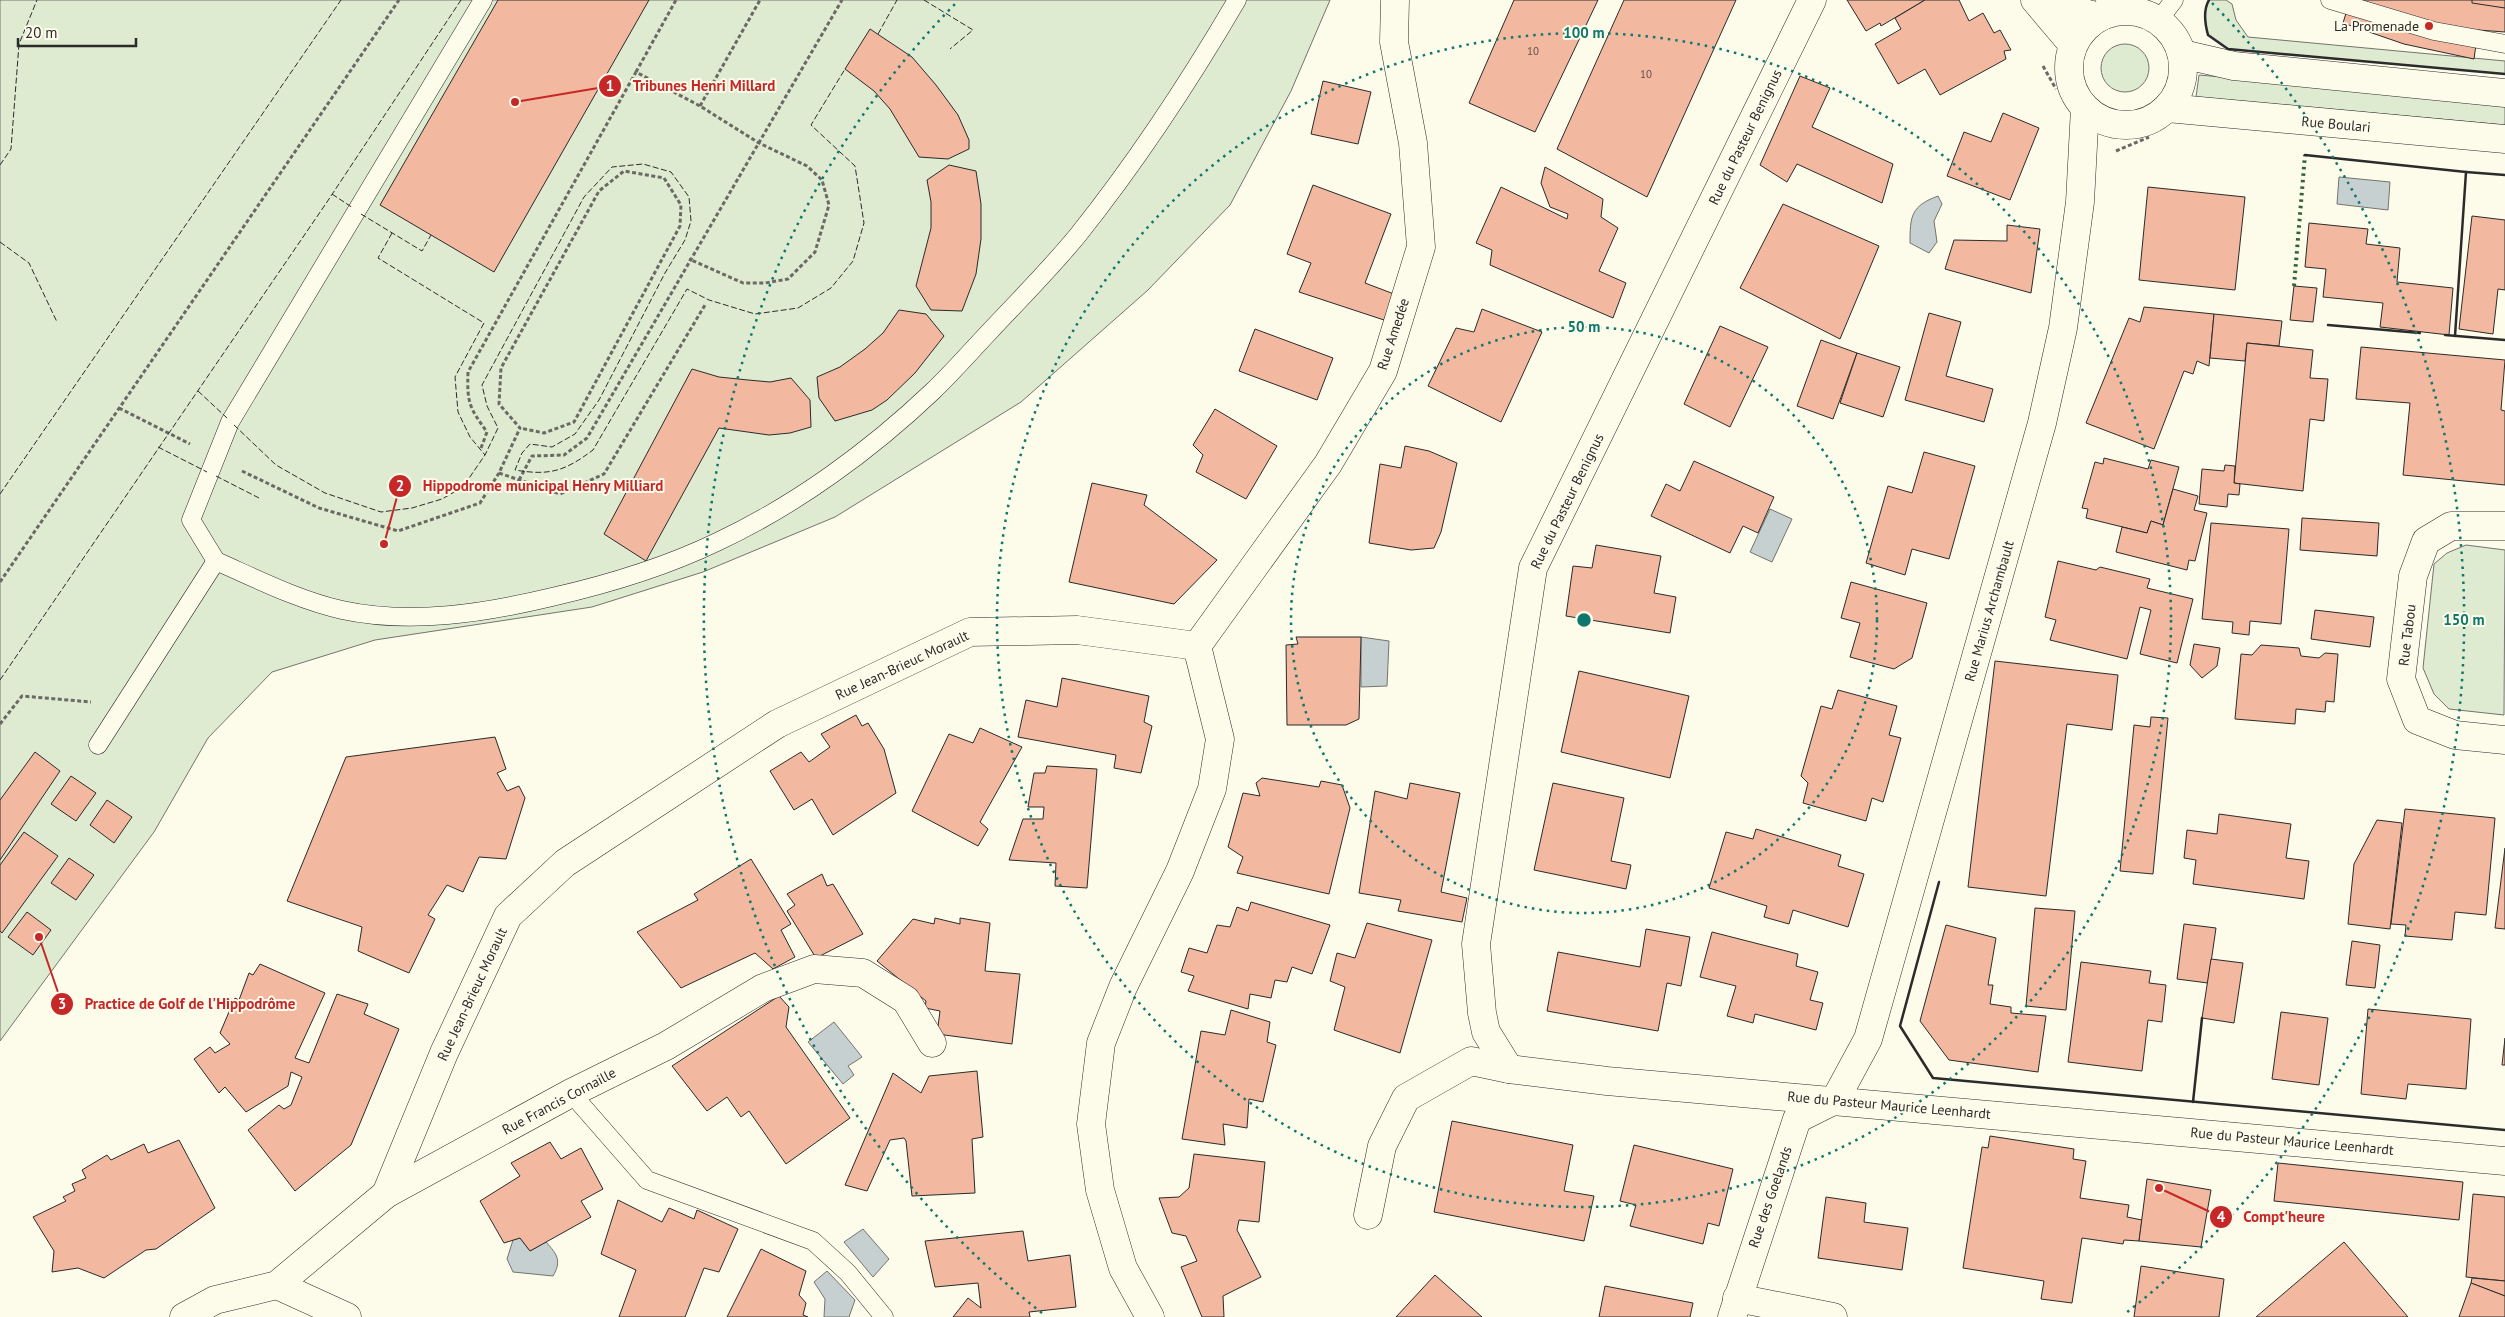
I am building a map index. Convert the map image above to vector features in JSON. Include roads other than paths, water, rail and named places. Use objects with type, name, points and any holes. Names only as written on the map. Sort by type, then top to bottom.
[{"type":"street","name":"Rue Amedée","points":[[1198,646],[1328,464],[1383,371],[1421,247],[1413,143],[1394,42],[1395,0]]},
{"type":"street","name":"Rue du Pasteur Benignus","points":[[1509,1069],[1486,1032],[1482,1013],[1476,944],[1533,568],[1812,0]]},
{"type":"street","points":[[2035,0],[2073,45]]},
{"type":"street","points":[[2045,0],[2072,10],[2105,10],[2127,11],[2144,14],[2166,11],[2169,30],[2182,54],[2184,73],[2179,92],[2168,108],[2153,119],[2135,125],[2117,125],[2099,119],[2085,108],[2075,94],[2069,78],[2069,62],[2073,45],[2080,34],[2105,10]]},
{"type":"street","points":[[2182,54],[2234,66],[2505,93]]},
{"type":"street","name":"Rue Marius Archambault","points":[[1836,1100],[1868,1039],[2042,423],[2062,328],[2079,212],[2085,108]]},
{"type":"street","name":"Rue Boulari","points":[[2168,108],[2505,139]]},
{"type":"street","name":"Rue Tabou","points":[[2505,526],[2452,526],[2426,541],[2413,576],[2401,680],[2418,720],[2455,735],[2505,740]]},
{"type":"street","name":"Rue Jean-Brieuc Morault","points":[[386,1194],[444,1053],[508,916],[565,863],[777,724],[970,632],[1077,630],[1198,646]]},
{"type":"street","points":[[1150,1317],[1123,1268],[1100,1190],[1091,1124],[1101,1043],[1123,987],[1180,871],[1212,789],[1220,739],[1198,646]]},
{"type":"street","name":"Rue Francis Cornaille","points":[[184,1317],[215,1300],[277,1285],[386,1194],[571,1093],[666,1046],[763,988],[814,969],[863,973],[906,1000],[932,1042]]},
{"type":"street","name":"Rue du Pasteur Maurice Leenhardt","points":[[1368,1215],[1382,1146],[1406,1098],[1471,1061],[1509,1069],[1608,1081],[2505,1161]]},
{"type":"street","name":"Rue des Goelands","points":[[1734,1307],[1797,1119],[1836,1100]]},
{"type":"street","points":[[277,1285],[347,1317]]},
{"type":"street","points":[[1734,1307],[1833,1317]]},
{"type":"lane","points":[[483,0],[230,422],[192,520],[216,560],[304,600],[344,610],[382,615],[446,616],[523,604],[591,588],[658,566],[718,542],[775,510],[820,481],[879,438],[934,390],[1077,235],[1168,113],[1236,0]]},
{"type":"lane","points":[[2330,0],[2434,31],[2505,44]]},
{"type":"lane","points":[[98,745],[216,560]]},
{"type":"lane","points":[[571,1093],[647,1180],[813,1241],[848,1273],[884,1317]]},
{"type":"place","name":"La Promenade","points":[[2429,26]]},
{"type":"place","name":"Tribunes Henri Millard","points":[[515,102]]},
{"type":"place","name":"Hippodrome municipal Henry Milliard","points":[[384,544]]},
{"type":"place","name":"Practice de Golf de l'Hippodrôme","points":[[39,937]]},
{"type":"place","name":"Compt'heure","points":[[2159,1188]]}]
